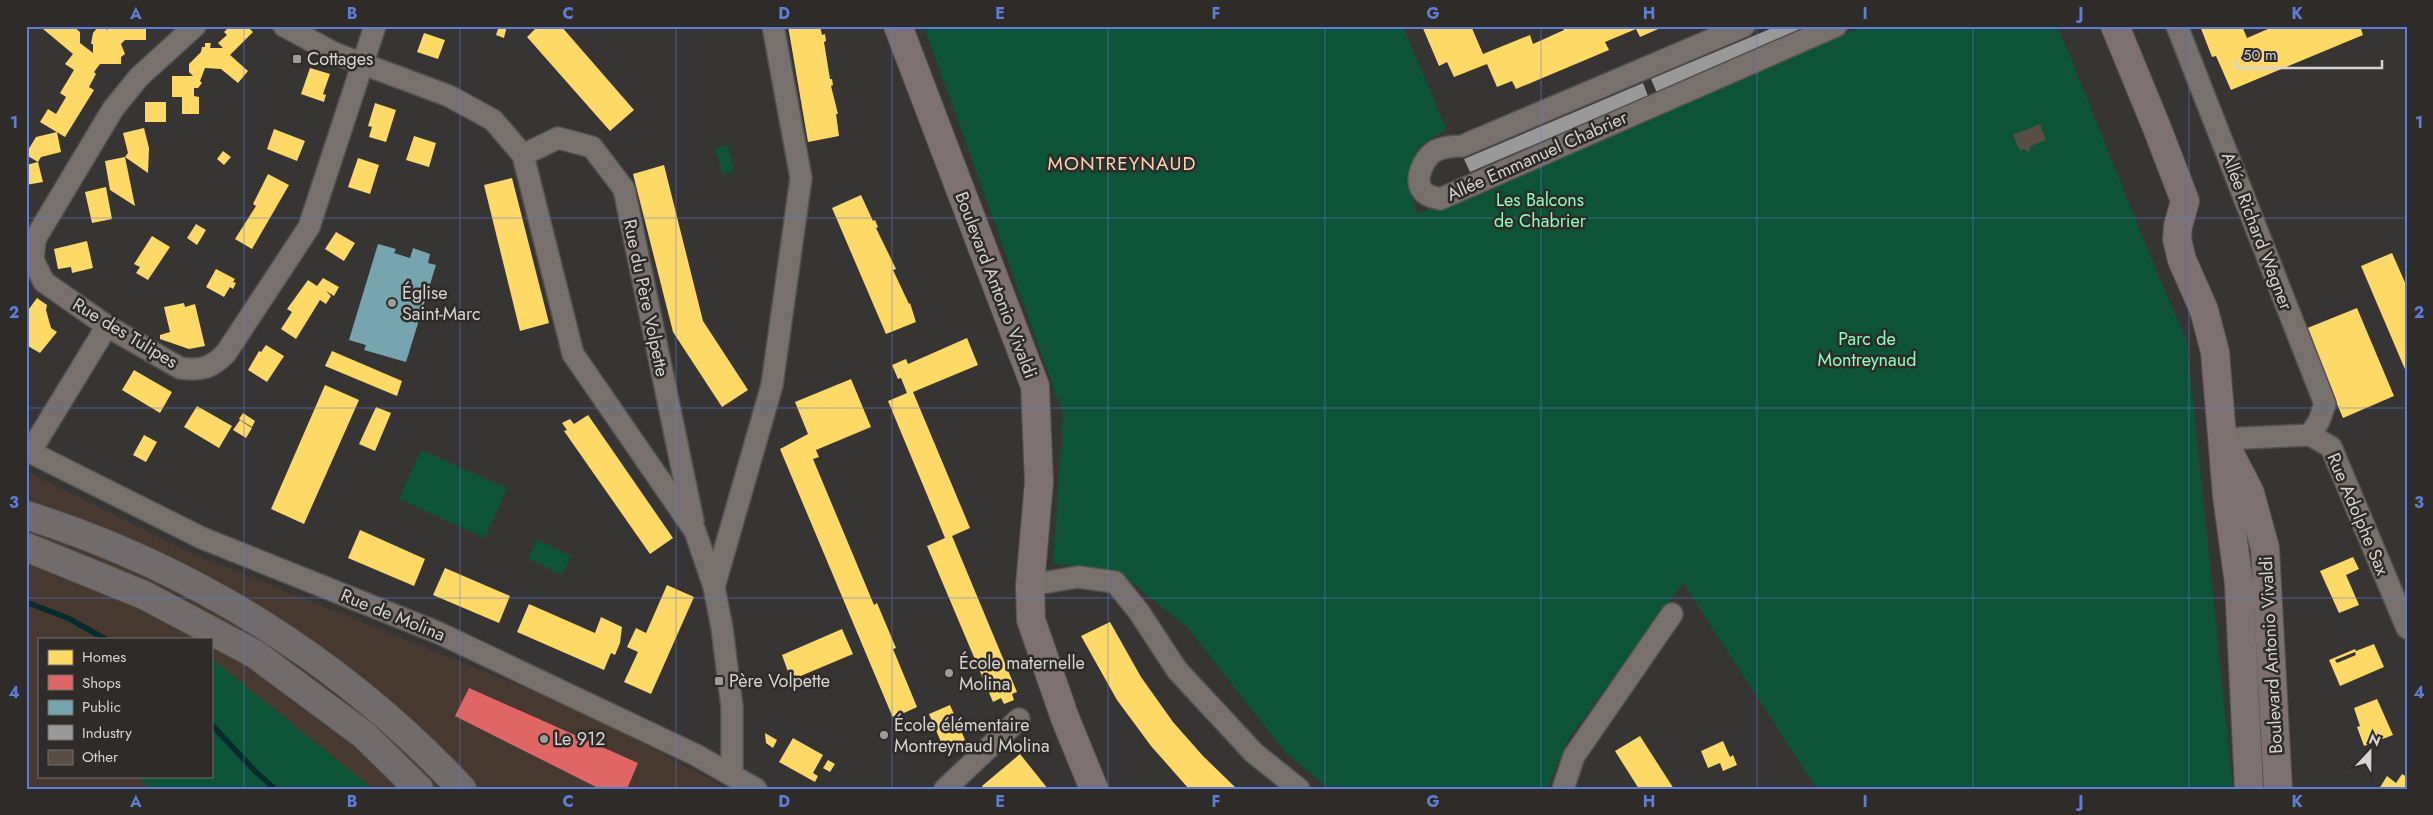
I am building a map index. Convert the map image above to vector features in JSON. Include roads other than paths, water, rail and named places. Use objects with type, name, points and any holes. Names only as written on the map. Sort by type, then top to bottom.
[{"type":"highway","points":[[26,515],[91,538],[162,568],[207,590],[252,617],[342,678],[389,717],[436,761],[462,789]]},
{"type":"highway","points":[[26,547],[144,595],[255,654],[364,735],[419,789]]},
{"type":"street","name":"Rue des Tulipes","points":[[195,26],[139,77],[114,109],[35,239],[32,260],[44,282],[108,326],[180,368],[207,368],[217,364],[309,228],[375,26]]},
{"type":"street","name":"Rue du Père Volpette","points":[[284,26],[334,53],[449,96],[493,120],[523,155],[573,354],[695,530]]},
{"type":"street","points":[[714,587],[772,385],[801,178],[773,26]]},
{"type":"street","name":"Boulevard Antonio Vivaldi","points":[[898,26],[1035,386],[1039,482],[1030,585],[1031,620],[1065,718],[1094,789]]},
{"type":"street","name":"Allée Emmanuel Chabrier","points":[[1744,26],[1462,146],[1436,150],[1428,156],[1422,166],[1419,179],[1422,189],[1429,196],[1440,199],[1836,26]]},
{"type":"street","name":"Boulevard Antonio Vivaldi","points":[[2115,26],[2158,128],[2184,201],[2177,239],[2182,260],[2204,310],[2215,352],[2227,496],[2239,584],[2249,789]]},
{"type":"street","name":"Allée Richard Wagner","points":[[2177,26],[2325,404],[2319,421],[2310,435]]},
{"type":"street","name":"Rue du Père Volpette","points":[[523,155],[558,138],[592,147],[624,189],[695,530],[714,587],[732,708],[732,774]]},
{"type":"street","points":[[28,451],[108,326]]},
{"type":"street","name":"Rue Adolphe Sax","points":[[2223,439],[2310,435],[2331,447],[2407,628]]},
{"type":"street","name":"Boulevard Antonio Vivaldi","points":[[2223,439],[2250,493],[2264,548],[2268,581],[2278,789]]},
{"type":"street","name":"Rue de Molina","points":[[28,451],[202,538],[439,633],[732,774],[756,789]]},
{"type":"street","points":[[1030,585],[1078,577],[1115,582],[1139,612],[1177,670],[1254,753],[1299,789]]},
{"type":"street","points":[[1563,789],[1574,756],[1672,614]]},
{"type":"street","points":[[945,789],[1019,720]]},
{"type":"waterway","points":[[26,602],[70,619],[103,638]]},
{"type":"waterway","points":[[212,725],[255,771],[275,789]]},
{"type":"place","name":"Cottages","points":[[297,59]]},
{"type":"place","name":"Église Saint-Marc","points":[[392,303]]},
{"type":"place","name":"École maternelle Molina","points":[[949,673]]},
{"type":"place","name":"Père Volpette","points":[[719,681]]},
{"type":"place","name":"École élémentaire Montreynaud Molina","points":[[884,735]]},
{"type":"place","name":"Le 912","points":[[544,739]]},
{"type":"district","name":"MONTREYNAUD","points":[[1122,163]]},
{"type":"park label","name":"Les Balcons de Chabrier","points":[[1540,210]]},
{"type":"park label","name":"Parc de Montreynaud","points":[[1867,349]]}]
